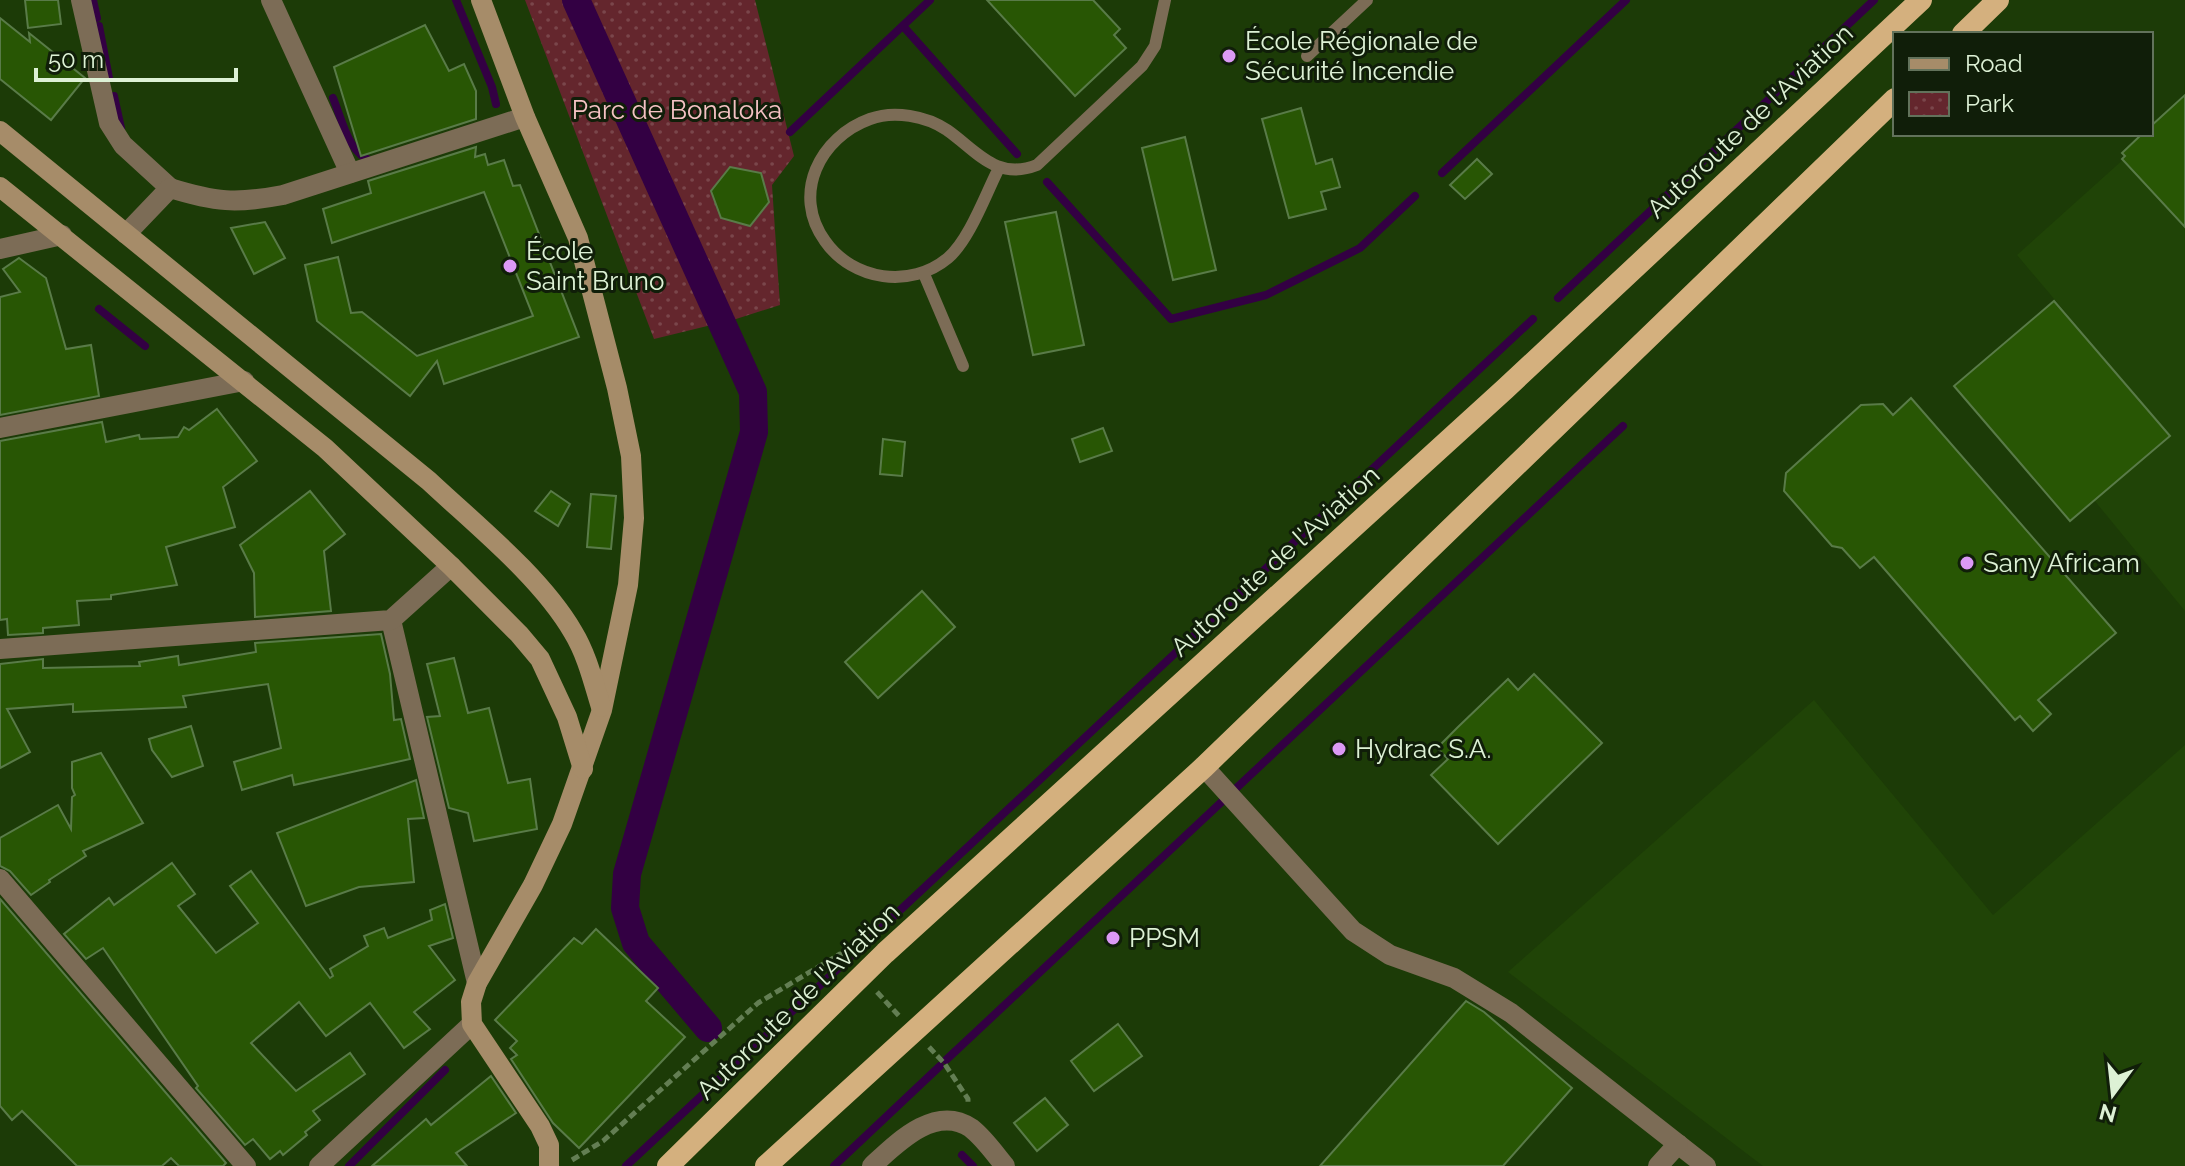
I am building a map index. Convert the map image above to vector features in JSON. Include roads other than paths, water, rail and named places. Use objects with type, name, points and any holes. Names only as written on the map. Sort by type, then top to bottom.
[{"type":"highway","name":"Autoroute de l'Aviation","points":[[668,1166],[885,953],[1505,389],[1921,0]]},
{"type":"highway","points":[[1965,32],[1998,0]]},
{"type":"highway","points":[[766,1166],[1204,767],[1893,101]]},
{"type":"main road","points":[[481,0],[525,117],[578,238],[617,388],[631,456],[634,518],[628,585],[602,710],[562,824],[533,885],[477,983],[471,1002],[472,1024],[540,1126],[549,1145],[549,1166]]},
{"type":"main road","points":[[0,131],[233,318],[429,481],[494,541],[555,604],[574,633],[587,661],[602,710]]},
{"type":"main road","points":[[0,187],[325,448],[451,566],[540,659],[567,717],[583,769]]},
{"type":"street","points":[[81,0],[109,123],[123,145],[170,188],[207,200],[245,202],[283,195],[525,117]]},
{"type":"street","points":[[271,0],[350,173]]},
{"type":"street","points":[[126,234],[170,188]]},
{"type":"street","points":[[0,249],[62,235]]},
{"type":"street","points":[[0,428],[244,381]]},
{"type":"street","points":[[0,649],[391,620],[451,566]]},
{"type":"street","points":[[391,620],[477,983]]},
{"type":"street","points":[[1204,767],[1353,931],[1390,955],[1454,978],[1511,1013],[1706,1166]]},
{"type":"street","points":[[0,879],[246,1166]]},
{"type":"street","points":[[319,1166],[472,1024]]},
{"type":"street","points":[[872,1166],[912,1133],[933,1122],[951,1121],[969,1127],[1005,1166]]},
{"type":"street","points":[[1658,1166],[1678,1144]]},
{"type":"lane","points":[[999,168],[968,229],[950,256],[924,274],[900,278],[875,276],[845,262],[825,242],[814,220],[810,193],[817,166],[828,145],[872,118],[895,115],[919,118],[945,129],[971,151],[999,168],[1021,171],[1037,165],[1142,66],[1155,46],[1165,0]]},
{"type":"lane","points":[[1307,56],[1367,0]]},
{"type":"lane","points":[[924,274],[963,366]]},
{"type":"waterway","points":[[93,0],[97,18]]},
{"type":"waterway","points":[[456,0],[496,104]]},
{"type":"waterway","points":[[576,0],[753,392],[754,432],[627,874],[625,908],[636,943],[708,1028]]},
{"type":"waterway","points":[[790,132],[930,0]]},
{"type":"waterway","points":[[1442,173],[1626,0]]},
{"type":"waterway","points":[[1558,298],[1874,0]]},
{"type":"waterway","points":[[99,26],[109,78]]},
{"type":"waterway","points":[[903,26],[1017,154]]},
{"type":"waterway","points":[[114,96],[121,128]]},
{"type":"waterway","points":[[333,98],[351,144],[372,161]]},
{"type":"waterway","points":[[1047,182],[1171,319],[1266,295],[1360,248],[1415,196]]},
{"type":"waterway","points":[[99,309],[145,346]]},
{"type":"waterway","points":[[850,957],[1533,319]]},
{"type":"waterway","points":[[946,1060],[1623,426]]},
{"type":"waterway","points":[[626,1166],[844,963]]},
{"type":"waterway","points":[[834,1166],[940,1066]]},
{"type":"waterway","points":[[349,1166],[445,1070]]},
{"type":"waterway","points":[[962,1155],[973,1166]]},
{"type":"place","name":"École Régionale de Sécurité Incendie","points":[[1229,56]]},
{"type":"place","name":"École Saint Bruno","points":[[510,266]]},
{"type":"place","name":"Sany Africam","points":[[1967,563]]},
{"type":"place","name":"Hydrac S.A.","points":[[1339,749]]},
{"type":"place","name":"PPSM","points":[[1113,938]]},
{"type":"park label","name":"Parc de Bonaloka","points":[[677,110]]}]
